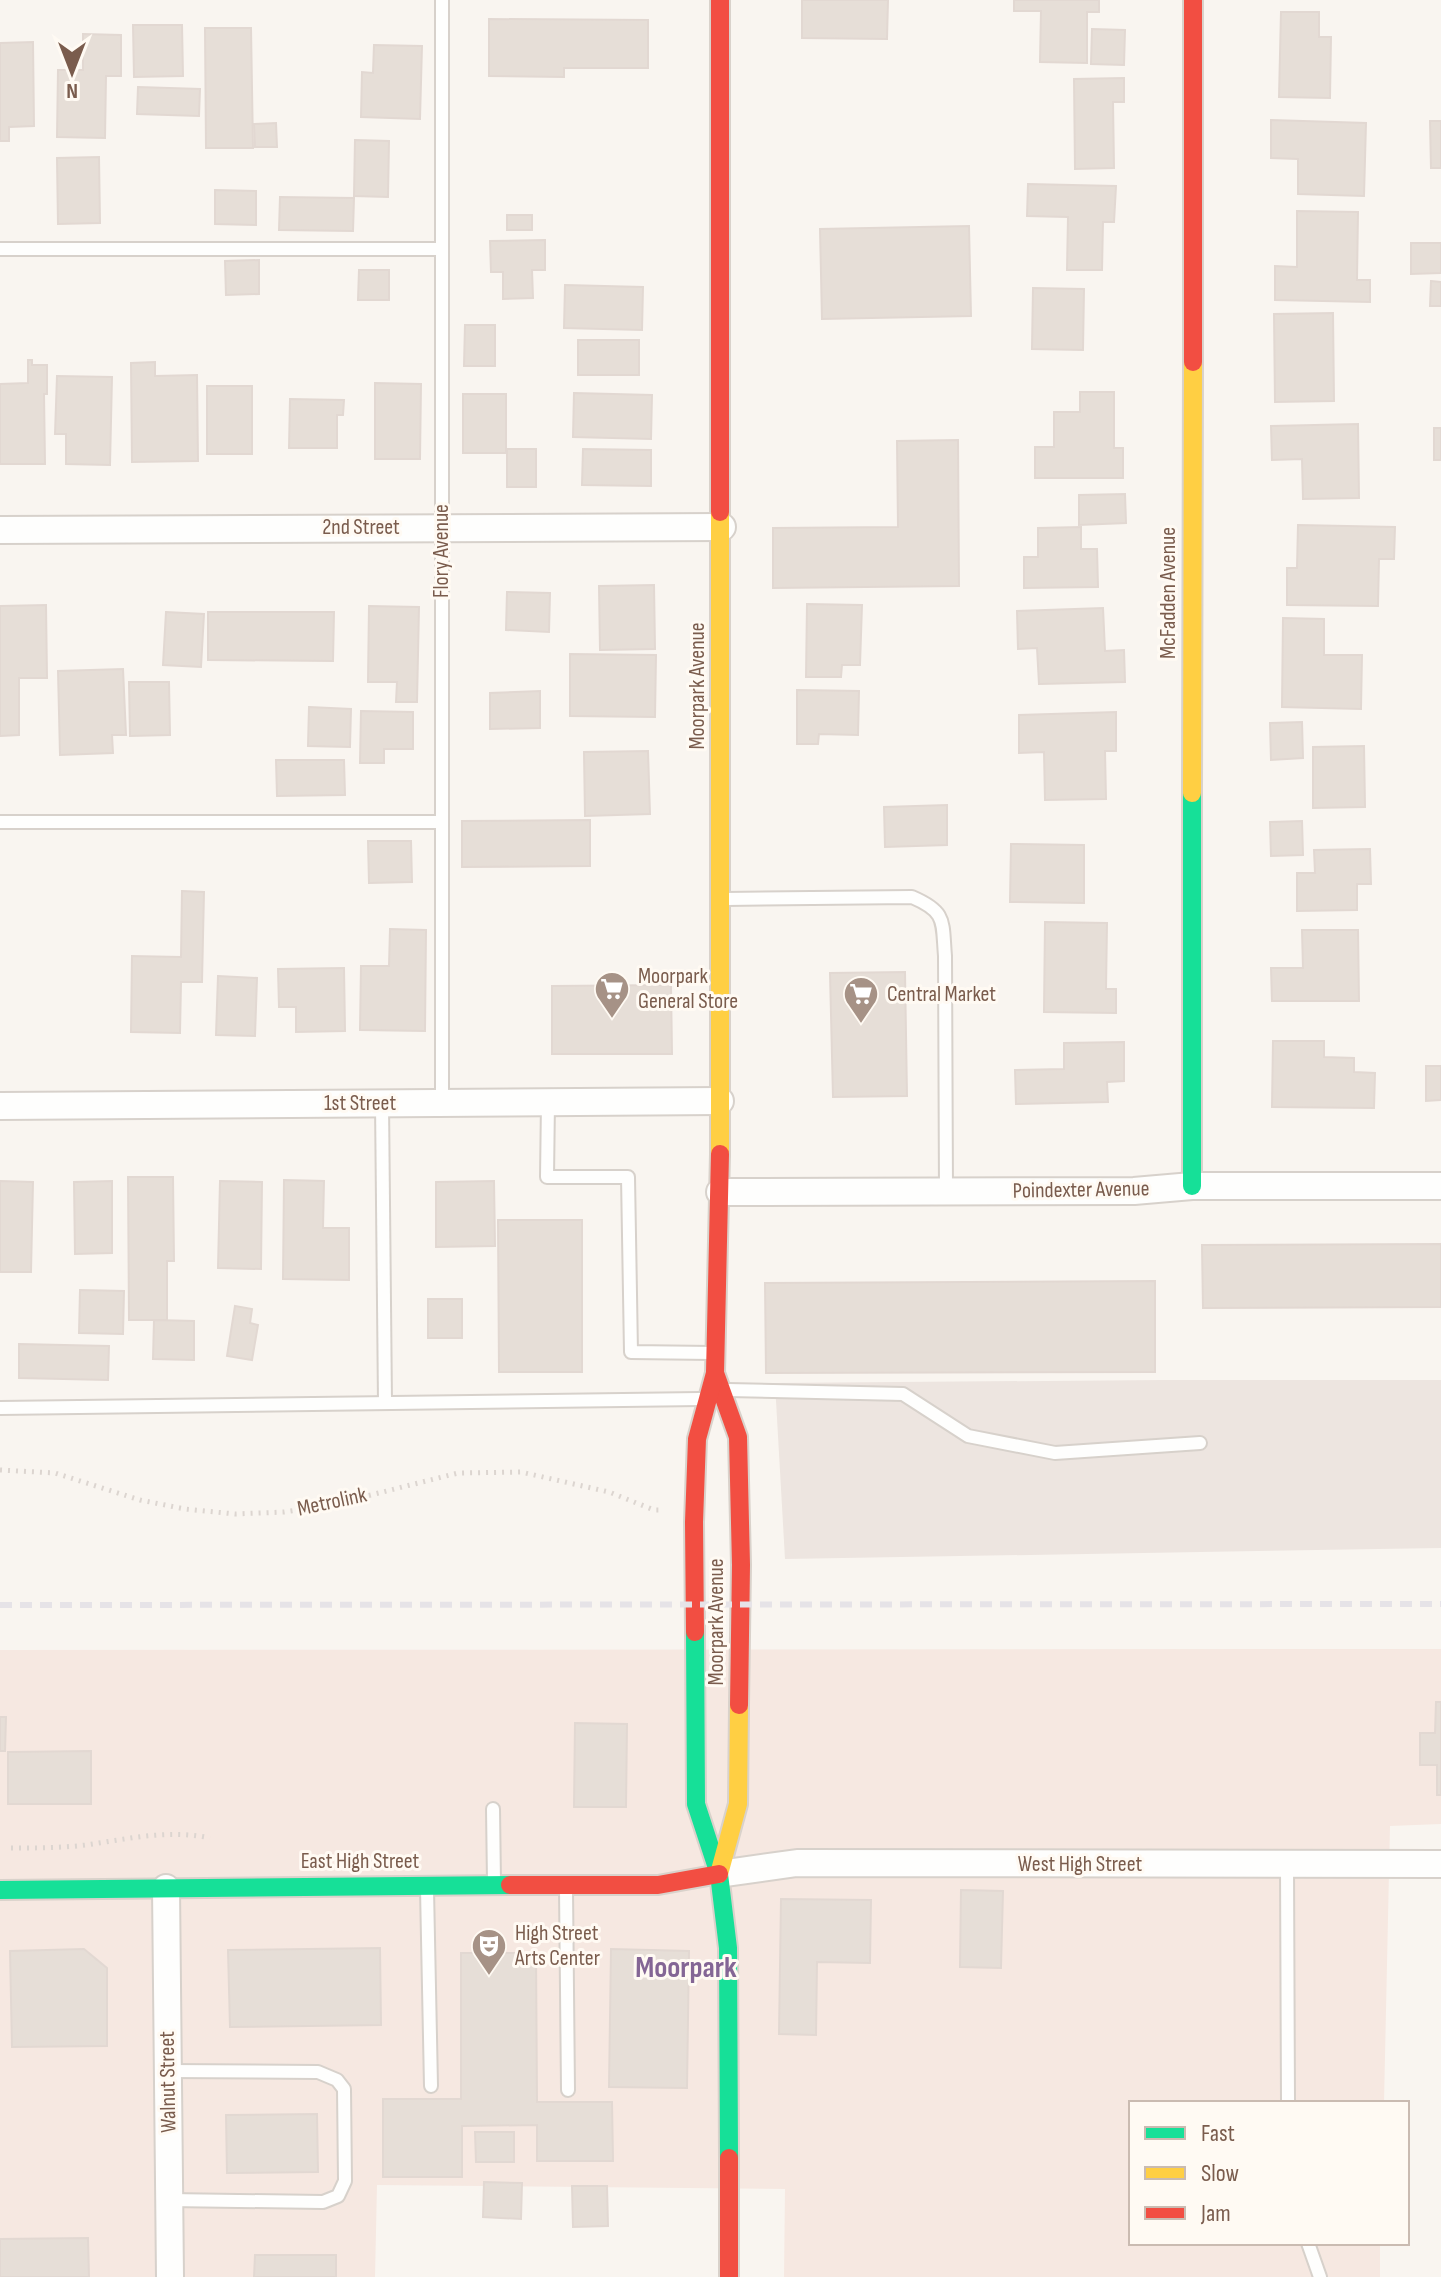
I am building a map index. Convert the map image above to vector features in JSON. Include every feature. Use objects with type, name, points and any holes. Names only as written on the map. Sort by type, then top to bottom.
[{"type":"main road","name":"Moorpark Avenue","points":[[720,0],[720,1192],[715,1387],[697,1439],[694,1522],[696,1804],[719,1874],[728,1948],[729,2277]]},
{"type":"main road","name":"McFadden Avenue","points":[[1192,1186],[1193,0]]},
{"type":"main road","name":"Moorpark Avenue","points":[[715,1387],[738,1437],[741,1604],[738,1804],[719,1874]]},
{"type":"main road","name":"East High Street","points":[[0,1890],[658,1885],[719,1874]]},
{"type":"street","name":"2nd Street","points":[[0,530],[722,527]]},
{"type":"street","name":"1st Street","points":[[0,1106],[720,1101]]},
{"type":"street","name":"Poindexter Avenue","points":[[720,1192],[1134,1191],[1192,1186],[1441,1186]]},
{"type":"street","name":"West High Street","points":[[719,1874],[797,1863],[1441,1864]]},
{"type":"street","name":"Walnut Street","points":[[166,1888],[170,2277]]},
{"type":"lane","name":"Flory Avenue","points":[[442,0],[442,1102]]},
{"type":"lane","points":[[0,249],[442,249]]},
{"type":"lane","points":[[0,822],[442,822]]},
{"type":"lane","points":[[721,900],[912,897],[932,906],[942,922],[945,956],[946,1191]]},
{"type":"lane","points":[[548,1102],[547,1177],[628,1177],[631,1352],[715,1353]]},
{"type":"lane","points":[[382,1103],[385,1403]]},
{"type":"lane","points":[[0,1408],[385,1403],[715,1387],[903,1394],[968,1436],[1055,1453],[1200,1443]]},
{"type":"lane","points":[[493,1809],[494,1885]]},
{"type":"lane","points":[[1287,1865],[1288,2101]]},
{"type":"lane","points":[[427,1885],[431,2086]]},
{"type":"lane","points":[[565,1885],[568,2090]]},
{"type":"lane","points":[[168,2071],[318,2072],[337,2080],[344,2089],[345,2181],[338,2196],[323,2202],[169,2200]]},
{"type":"lane","points":[[1309,2245],[1320,2277]]},
{"type":"path","name":"Metrolink","points":[[0,1470],[55,1473],[140,1500],[235,1514],[284,1512],[331,1505],[458,1473],[521,1472],[609,1492],[654,1510],[662,1510]]},
{"type":"path","points":[[11,1848],[63,1847],[127,1837],[190,1834],[210,1838]]},
{"type":"shaded area","points":[[1441,1380],[1441,1548],[785,1559],[775,1383]]},
{"type":"shaded area","points":[[1441,1649],[1441,1824],[1390,1826],[1384,2101],[1129,2101],[1129,2245],[1380,2245],[1380,2277],[784,2277],[785,2189],[377,2185],[375,2277],[0,2277],[0,1650]]},
{"type":"building","points":[[802,0],[888,0],[887,39],[802,38]]},
{"type":"building","points":[[1014,0],[1099,0],[1099,12],[1087,12],[1087,63],[1040,62],[1041,11],[1014,11]]},
{"type":"building","points":[[1281,12],[1319,12],[1319,37],[1331,37],[1330,98],[1279,97]]},
{"type":"building","points":[[489,19],[648,20],[648,68],[564,68],[564,77],[489,76]]},
{"type":"building","points":[[133,25],[182,25],[183,76],[134,77]]},
{"type":"building","points":[[205,28],[251,28],[253,148],[206,148]]},
{"type":"building","points":[[1092,29],[1125,30],[1124,65],[1091,64]]},
{"type":"building","points":[[83,34],[121,35],[121,76],[106,76],[105,138],[57,137],[58,70],[83,70]]},
{"type":"building","points":[[33,42],[34,126],[9,127],[9,141],[0,141],[0,43]]},
{"type":"building","points":[[374,45],[422,46],[420,119],[361,117],[362,72],[373,73]]},
{"type":"building","points":[[1124,78],[1124,102],[1113,102],[1114,168],[1075,169],[1074,79]]},
{"type":"building","points":[[138,87],[200,89],[199,116],[137,114]]},
{"type":"building","points":[[1271,120],[1366,123],[1364,196],[1298,194],[1298,159],[1271,158]]},
{"type":"building","points":[[1430,121],[1441,121],[1441,168],[1431,168]]},
{"type":"building","points":[[276,123],[277,147],[255,147],[254,124]]},
{"type":"building","points":[[355,140],[389,141],[388,197],[354,196]]},
{"type":"building","points":[[99,157],[100,223],[58,224],[57,158]]},
{"type":"building","points":[[1028,184],[1116,186],[1114,222],[1103,222],[1102,270],[1067,270],[1068,217],[1027,216]]},
{"type":"building","points":[[215,190],[256,191],[256,225],[215,224]]},
{"type":"building","points":[[280,197],[354,198],[353,231],[279,230]]},
{"type":"building","points":[[1297,211],[1358,212],[1357,280],[1370,280],[1370,302],[1275,300],[1275,266],[1297,267]]},
{"type":"building","points":[[507,215],[532,215],[532,230],[507,230]]},
{"type":"building","points":[[969,226],[971,316],[822,319],[820,229]]},
{"type":"building","points":[[545,240],[545,270],[532,270],[533,298],[503,299],[503,272],[491,272],[490,241]]},
{"type":"building","points":[[1411,243],[1441,243],[1441,273],[1411,274]]},
{"type":"building","points":[[259,260],[259,294],[226,295],[225,261]]},
{"type":"building","points":[[359,270],[389,270],[389,300],[358,300]]},
{"type":"building","points":[[1431,281],[1441,282],[1441,306],[1430,306]]},
{"type":"building","points":[[565,285],[643,287],[642,330],[564,328]]},
{"type":"building","points":[[1033,288],[1084,289],[1083,350],[1032,349]]},
{"type":"building","points":[[1333,313],[1334,401],[1275,402],[1274,314]]},
{"type":"building","points":[[465,325],[495,325],[495,366],[464,366]]},
{"type":"building","points":[[578,340],[639,340],[639,375],[578,375]]},
{"type":"building","points":[[28,360],[32,360],[32,365],[47,365],[47,394],[44,394],[45,464],[0,464],[0,384],[28,383]]},
{"type":"building","points":[[155,362],[155,376],[197,375],[198,461],[132,462],[131,363]]},
{"type":"building","points":[[57,376],[112,377],[110,465],[66,464],[66,434],[55,434]]},
{"type":"building","points":[[375,383],[421,384],[420,459],[375,459]]},
{"type":"building","points":[[207,386],[252,386],[252,454],[207,454]]},
{"type":"building","points":[[1080,392],[1114,392],[1114,448],[1123,448],[1123,478],[1035,478],[1035,447],[1054,447],[1054,412],[1080,412]]},
{"type":"building","points":[[574,393],[652,395],[651,439],[573,437]]},
{"type":"building","points":[[463,394],[506,394],[506,453],[463,453]]},
{"type":"building","points":[[290,399],[344,400],[343,415],[337,415],[337,448],[289,448]]},
{"type":"building","points":[[1358,424],[1359,498],[1303,499],[1302,459],[1272,460],[1271,426]]},
{"type":"building","points":[[1434,428],[1441,428],[1441,460],[1434,460]]},
{"type":"building","points":[[958,440],[959,586],[773,588],[773,528],[898,527],[897,441]]},
{"type":"building","points":[[507,449],[536,449],[536,487],[507,487]]},
{"type":"building","points":[[583,449],[651,450],[651,486],[582,485]]},
{"type":"building","points":[[1125,494],[1126,523],[1079,525],[1079,495]]},
{"type":"building","points":[[1298,525],[1395,527],[1394,559],[1379,559],[1378,606],[1287,605],[1287,568],[1297,568]]},
{"type":"building","points":[[1081,527],[1081,549],[1097,549],[1098,587],[1024,588],[1024,557],[1038,557],[1038,528]]},
{"type":"building","points":[[654,585],[655,649],[600,650],[599,586]]},
{"type":"building","points":[[507,592],[550,593],[549,632],[506,630]]},
{"type":"building","points":[[807,604],[862,605],[860,665],[842,665],[841,677],[806,677]]},
{"type":"building","points":[[46,605],[47,678],[19,678],[19,735],[0,736],[0,606]]},
{"type":"building","points":[[369,606],[419,607],[417,702],[396,702],[397,682],[368,682]]},
{"type":"building","points":[[1103,608],[1105,651],[1124,650],[1125,682],[1039,684],[1037,648],[1018,649],[1017,611]]},
{"type":"building","points":[[166,612],[204,614],[201,667],[163,665]]},
{"type":"building","points":[[208,612],[334,612],[333,661],[208,660]]},
{"type":"building","points":[[1283,618],[1324,619],[1324,655],[1362,655],[1361,709],[1282,707]]},
{"type":"building","points":[[570,654],[656,655],[655,717],[570,716]]},
{"type":"building","points":[[123,669],[126,735],[112,735],[113,753],[60,755],[58,671]]},
{"type":"building","points":[[129,682],[169,682],[170,735],[130,736]]},
{"type":"building","points":[[797,690],[859,691],[858,735],[819,734],[818,744],[797,744]]},
{"type":"building","points":[[540,691],[540,728],[490,729],[490,693]]},
{"type":"building","points":[[309,707],[351,709],[350,747],[308,746]]},
{"type":"building","points":[[361,711],[413,712],[413,749],[384,749],[384,763],[360,763]]},
{"type":"building","points":[[1116,712],[1116,751],[1105,751],[1106,799],[1045,800],[1044,752],[1019,753],[1019,715]]},
{"type":"building","points":[[1302,722],[1303,758],[1271,760],[1270,723]]},
{"type":"building","points":[[1364,746],[1365,807],[1313,808],[1313,747]]},
{"type":"building","points":[[648,751],[650,814],[585,816],[584,752]]},
{"type":"building","points":[[276,760],[344,760],[345,795],[277,796]]},
{"type":"building","points":[[947,805],[947,845],[885,847],[884,807]]},
{"type":"building","points":[[590,820],[590,866],[462,867],[462,821]]},
{"type":"building","points":[[1302,821],[1303,855],[1271,856],[1270,822]]},
{"type":"building","points":[[368,841],[411,841],[412,882],[369,883]]},
{"type":"building","points":[[1011,844],[1084,845],[1084,903],[1010,902]]},
{"type":"building","points":[[1370,849],[1371,884],[1357,884],[1357,910],[1297,911],[1297,873],[1315,873],[1314,850]]},
{"type":"building","points":[[182,891],[204,892],[202,982],[181,982],[180,1033],[131,1032],[132,956],[181,957]]},
{"type":"building","points":[[1045,922],[1107,923],[1106,989],[1116,989],[1116,1013],[1044,1012]]},
{"type":"building","points":[[390,929],[426,930],[425,1031],[360,1030],[361,966],[389,966]]},
{"type":"building","points":[[1302,930],[1358,930],[1359,1001],[1272,1001],[1271,968],[1303,968]]},
{"type":"building","points":[[344,968],[345,1031],[296,1032],[296,1007],[279,1007],[278,969]]},
{"type":"building","points":[[905,972],[907,1096],[833,1097],[830,973]]},
{"type":"building","points":[[218,976],[257,978],[255,1036],[216,1035]]},
{"type":"building","name":"Moorpark General Store","points":[[671,985],[672,1054],[552,1054],[552,986]]},
{"type":"building","points":[[1273,1041],[1324,1041],[1324,1057],[1354,1058],[1354,1072],[1375,1073],[1374,1108],[1272,1107]]},
{"type":"building","points":[[1124,1042],[1124,1081],[1107,1082],[1108,1102],[1016,1104],[1015,1070],[1064,1069],[1064,1043]]},
{"type":"building","points":[[1426,1066],[1441,1066],[1441,1100],[1426,1101]]},
{"type":"building","points":[[128,1177],[173,1177],[174,1261],[167,1261],[167,1320],[129,1320]]},
{"type":"building","points":[[284,1180],[324,1181],[323,1228],[349,1228],[349,1280],[283,1279]]},
{"type":"building","points":[[0,1181],[33,1182],[31,1272],[0,1272]]},
{"type":"building","points":[[112,1181],[112,1253],[75,1254],[74,1182]]},
{"type":"building","points":[[220,1181],[262,1182],[261,1269],[218,1268]]},
{"type":"building","points":[[494,1181],[495,1246],[436,1247],[436,1182]]},
{"type":"building","points":[[498,1220],[582,1220],[582,1372],[499,1372]]},
{"type":"building","points":[[1441,1244],[1441,1307],[1203,1308],[1202,1245]]},
{"type":"building","points":[[1155,1281],[1155,1372],[766,1373],[765,1283]]},
{"type":"building","points":[[80,1290],[124,1291],[123,1334],[79,1333]]},
{"type":"building","points":[[428,1299],[462,1299],[462,1338],[428,1338]]},
{"type":"building","points":[[235,1306],[252,1309],[250,1323],[258,1325],[252,1360],[227,1356]]},
{"type":"building","points":[[154,1320],[194,1321],[194,1360],[153,1359]]},
{"type":"building","points":[[19,1344],[109,1346],[108,1380],[19,1378]]},
{"type":"building","points":[[1436,1702],[1441,1702],[1441,1795],[1437,1795],[1437,1765],[1420,1765],[1420,1733],[1435,1733]]},
{"type":"building","points":[[0,1717],[6,1717],[5,1751],[0,1751]]},
{"type":"building","points":[[575,1723],[627,1724],[626,1807],[574,1807]]},
{"type":"building","points":[[91,1751],[91,1804],[8,1804],[8,1752]]},
{"type":"building","points":[[961,1890],[1003,1891],[1001,1968],[960,1967]]},
{"type":"building","points":[[781,1899],[871,1900],[870,1963],[817,1962],[816,2035],[779,2034]]},
{"type":"building","points":[[380,1948],[381,2025],[230,2027],[228,1950]]},
{"type":"building","points":[[84,1949],[107,1968],[107,2046],[12,2047],[10,1951]]},
{"type":"building","points":[[611,1949],[689,1951],[687,2088],[609,2087]]},
{"type":"building","points":[[461,1953],[536,1953],[537,2102],[612,2102],[613,2161],[537,2161],[537,2125],[462,2126],[462,2177],[383,2177],[383,2099],[461,2099]]},
{"type":"building","points":[[317,2114],[318,2172],[227,2173],[226,2115]]},
{"type":"building","points":[[475,2132],[514,2132],[514,2162],[476,2162]]},
{"type":"building","points":[[484,2182],[522,2183],[521,2219],[483,2217]]},
{"type":"building","points":[[572,2186],[607,2186],[608,2226],[573,2227]]},
{"type":"building","points":[[88,2238],[89,2277],[0,2277],[0,2239]]},
{"type":"building","points":[[255,2255],[336,2255],[336,2277],[254,2277]]},
{"type":"railway","points":[[0,1605],[1441,1604]]},
{"type":"traffic: fast","points":[[1192,793],[1192,1186]]},
{"type":"traffic: fast","points":[[695,1632],[696,1804],[719,1874],[728,1948],[729,2158]]},
{"type":"traffic: fast","points":[[0,1890],[510,1885]]},
{"type":"traffic: slow","points":[[1192,793],[1193,362]]},
{"type":"traffic: slow","points":[[720,512],[720,1154]]},
{"type":"traffic: slow","points":[[719,1874],[738,1804],[739,1705]]},
{"type":"traffic: jam","points":[[720,0],[720,512]]},
{"type":"traffic: jam","points":[[1193,0],[1193,362]]},
{"type":"traffic: jam","points":[[695,1632],[697,1439],[715,1373],[720,1154]]},
{"type":"traffic: jam","points":[[715,1373],[738,1437],[741,1565],[739,1705]]},
{"type":"traffic: jam","points":[[510,1885],[658,1885],[719,1874]]},
{"type":"traffic: jam","points":[[729,2158],[729,2277]]},
{"type":"place","name":"Moorpark General Store","points":[[612,1020]]},
{"type":"place","name":"Central Market","points":[[861,1025]]},
{"type":"place","name":"High Street Arts Center","points":[[489,1977]]},
{"type":"district","name":"Moorpark","points":[[686,1968]]}]
